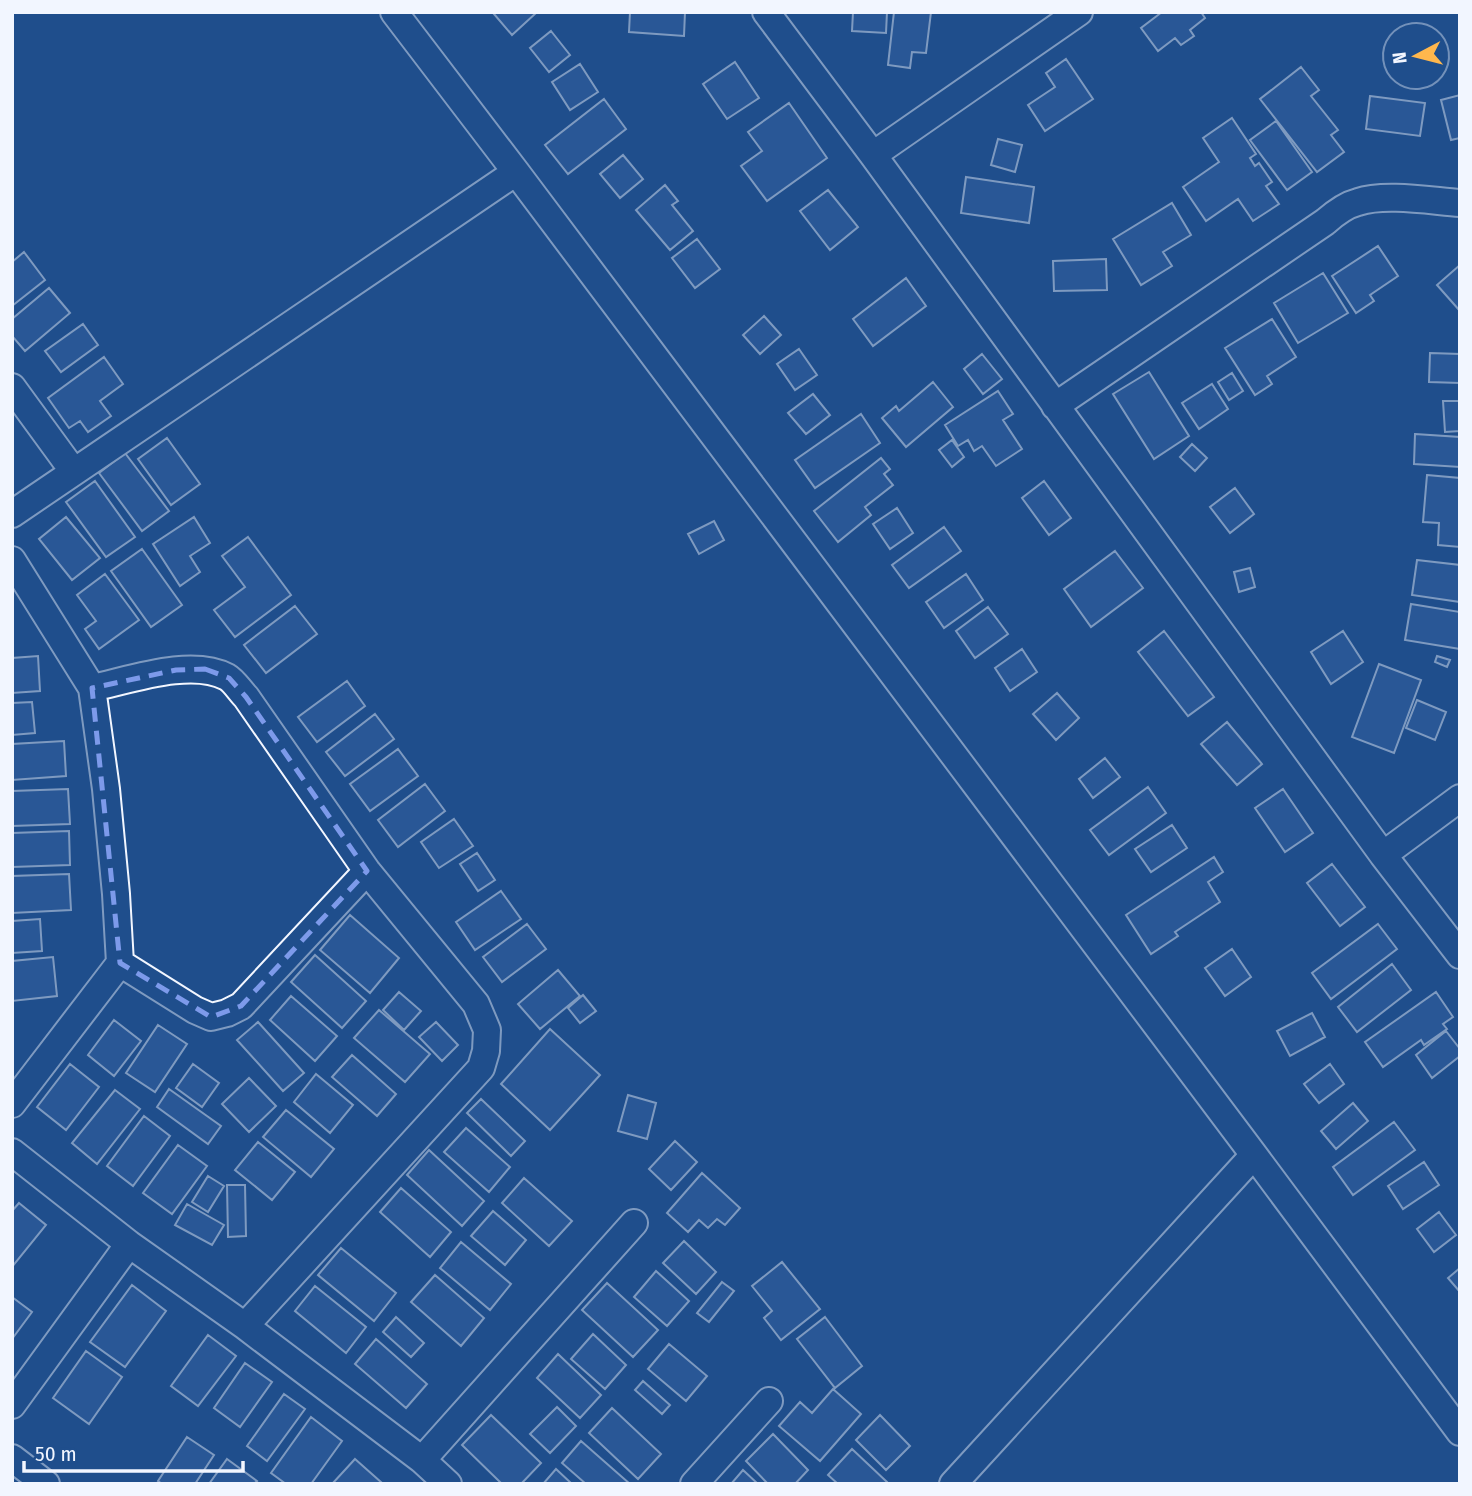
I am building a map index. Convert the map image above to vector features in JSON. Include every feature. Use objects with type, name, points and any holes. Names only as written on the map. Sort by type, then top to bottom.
[{"type":"street","points":[[394,12],[1460,1432]]},
{"type":"street","points":[[766,12],[1383,855],[1460,955]]},
{"type":"street","points":[[873,155],[1079,12]]},
{"type":"street","points":[[12,514],[516,172]]},
{"type":"street","points":[[1055,406],[1336,212],[1358,202],[1385,198],[1460,203]]},
{"type":"street","points":[[12,387],[74,472]]},
{"type":"street","points":[[12,560],[92,688],[106,789],[120,963],[12,1104]]},
{"type":"street","points":[[92,688],[176,670],[205,669],[229,678],[246,697],[367,871],[476,1004],[487,1030],[486,1051],[481,1068],[245,1326]]},
{"type":"street","points":[[1383,855],[1460,798]]},
{"type":"street","points":[[120,963],[195,1010],[211,1017],[227,1013],[241,1006],[367,871]]},
{"type":"street","points":[[12,1152],[129,1244],[245,1326],[422,1460],[448,1484]]},
{"type":"street","points":[[953,1484],[1254,1155]]},
{"type":"street","points":[[422,1460],[634,1223]]},
{"type":"street","points":[[12,1405],[129,1244]]},
{"type":"street","points":[[694,1484],[769,1401]]},
{"type":"street","points":[[12,1458],[46,1484]]},
{"type":"highlighted area","points":[[205,669],[229,678],[246,697],[367,871],[241,1006],[211,1017],[120,963],[92,688],[176,670]]},
{"type":"building","points":[[630,12],[685,12],[684,36],[629,32]]},
{"type":"building","points":[[853,12],[887,12],[886,33],[852,31]]},
{"type":"building","points":[[894,12],[931,12],[926,53],[912,52],[910,68],[888,65]]},
{"type":"building","points":[[1162,12],[1201,12],[1205,18],[1190,30],[1194,36],[1181,45],[1175,38],[1158,51],[1141,28]]},
{"type":"building","points":[[536,13],[512,35],[494,14]]},
{"type":"building","points":[[551,31],[570,55],[549,72],[530,48]]},
{"type":"building","points":[[1066,59],[1093,99],[1045,131],[1028,105],[1055,87],[1046,73]]},
{"type":"building","points":[[735,62],[759,98],[727,119],[703,84]]},
{"type":"building","points":[[580,64],[598,92],[570,110],[552,82]]},
{"type":"building","points":[[1301,67],[1319,90],[1311,96],[1338,130],[1331,135],[1344,152],[1317,172],[1260,99]]},
{"type":"building","points":[[1460,95],[1460,138],[1451,140],[1441,100]]},
{"type":"building","points":[[1370,96],[1425,103],[1420,136],[1366,129]]},
{"type":"building","points":[[604,99],[626,129],[568,174],[545,145]]},
{"type":"building","points":[[789,103],[827,158],[767,201],[741,166],[762,151],[748,132]]},
{"type":"building","points":[[1232,118],[1256,154],[1250,158],[1255,166],[1259,163],[1272,182],[1266,186],[1279,204],[1253,221],[1238,199],[1206,221],[1183,187],[1219,162],[1203,138]]},
{"type":"building","points":[[1276,121],[1312,172],[1287,190],[1250,140]]},
{"type":"building","points":[[998,139],[1022,145],[1015,172],[991,165]]},
{"type":"building","points":[[623,155],[643,179],[620,198],[600,174]]},
{"type":"building","points":[[966,177],[1034,187],[1029,223],[961,213]]},
{"type":"building","points":[[665,185],[678,201],[672,205],[693,231],[670,250],[636,210]]},
{"type":"building","points":[[828,190],[858,227],[830,250],[800,211]]},
{"type":"building","points":[[1172,203],[1191,235],[1163,252],[1172,266],[1141,285],[1113,239]]},
{"type":"building","points":[[697,239],[720,269],[695,288],[672,258]]},
{"type":"building","points":[[1378,246],[1398,276],[1370,295],[1374,301],[1356,313],[1332,276]]},
{"type":"building","points":[[24,252],[45,280],[12,306],[12,262]]},
{"type":"building","points":[[1106,259],[1107,290],[1054,291],[1053,261]]},
{"type":"building","points":[[1460,265],[1460,311],[1437,285]]},
{"type":"building","points":[[1323,273],[1348,313],[1298,343],[1274,303]]},
{"type":"building","points":[[906,278],[926,306],[873,346],[853,319]]},
{"type":"building","points":[[49,288],[70,313],[25,351],[12,336],[12,319]]},
{"type":"building","points":[[764,316],[781,335],[760,354],[743,335]]},
{"type":"building","points":[[1272,319],[1296,357],[1267,376],[1272,384],[1255,395],[1225,348]]},
{"type":"building","points":[[83,324],[98,345],[61,372],[45,351]]},
{"type":"building","points":[[799,349],[817,375],[795,390],[777,364]]},
{"type":"building","points":[[1430,353],[1460,354],[1460,383],[1429,382]]},
{"type":"building","points":[[982,354],[1002,379],[983,394],[964,369]]},
{"type":"building","points":[[104,357],[123,384],[100,401],[111,416],[88,432],[80,421],[69,428],[48,398]]},
{"type":"building","points":[[1149,372],[1189,436],[1154,459],[1113,394]]},
{"type":"building","points":[[1232,373],[1243,391],[1229,400],[1218,382]]},
{"type":"building","points":[[933,382],[953,407],[906,447],[882,418],[896,406],[899,411]]},
{"type":"building","points":[[1212,384],[1228,409],[1199,429],[1182,403]]},
{"type":"building","points":[[998,391],[1013,414],[1003,420],[1022,449],[996,466],[982,446],[974,451],[968,440],[958,446],[945,425]]},
{"type":"building","points":[[813,394],[830,415],[806,434],[788,413]]},
{"type":"building","points":[[1443,401],[1460,401],[1460,431],[1445,432]]},
{"type":"building","points":[[861,414],[880,443],[815,488],[795,460]]},
{"type":"building","points":[[1415,434],[1460,437],[1460,467],[1414,464]]},
{"type":"building","points":[[167,438],[200,484],[171,505],[138,459]]},
{"type":"building","points":[[952,440],[964,457],[952,467],[939,450]]},
{"type":"building","points":[[1192,444],[1207,458],[1195,471],[1180,457]]},
{"type":"building","points":[[125,453],[169,511],[142,531],[99,473]]},
{"type":"building","points":[[881,458],[890,469],[884,474],[893,485],[865,507],[871,515],[838,542],[814,511]]},
{"type":"building","points":[[1427,475],[1460,478],[1460,547],[1438,545],[1439,523],[1423,522]]},
{"type":"building","points":[[95,481],[135,537],[106,557],[66,502]]},
{"type":"building","points":[[1044,481],[1071,518],[1049,535],[1022,498]]},
{"type":"building","points":[[1235,488],[1254,514],[1230,533],[1210,507]]},
{"type":"building","points":[[897,508],[913,533],[890,549],[873,524]]},
{"type":"building","points":[[66,517],[100,558],[72,580],[39,539]]},
{"type":"building","points":[[194,517],[210,543],[190,556],[200,572],[180,586],[153,544]]},
{"type":"building","points":[[714,521],[724,540],[699,554],[688,534]]},
{"type":"building","points":[[944,527],[961,551],[909,588],[892,565]]},
{"type":"building","points":[[248,537],[291,595],[235,637],[214,610],[245,587],[222,556]]},
{"type":"building","points":[[142,549],[182,605],[151,627],[111,571]]},
{"type":"building","points":[[1115,551],[1143,588],[1091,627],[1064,589]]},
{"type":"building","points":[[1417,560],[1460,565],[1460,602],[1412,595]]},
{"type":"building","points":[[1250,568],[1255,587],[1239,592],[1234,572]]},
{"type":"building","points":[[105,574],[139,620],[99,649],[85,629],[96,621],[77,595]]},
{"type":"building","points":[[966,574],[983,600],[944,628],[926,602]]},
{"type":"building","points":[[1411,604],[1460,612],[1460,649],[1405,640]]},
{"type":"building","points":[[295,606],[317,634],[266,673],[244,645]]},
{"type":"building","points":[[988,607],[1008,634],[975,658],[956,631]]},
{"type":"building","points":[[1164,631],[1214,697],[1188,716],[1138,652]]},
{"type":"building","points":[[1343,631],[1363,662],[1331,684],[1311,652]]},
{"type":"building","points":[[1022,649],[1037,672],[1010,691],[995,668]]},
{"type":"building","points":[[38,656],[40,691],[12,693],[12,658]]},
{"type":"building","points":[[1437,656],[1450,660],[1447,667],[1435,662]]},
{"type":"building","points":[[1379,664],[1421,680],[1394,753],[1352,737]]},
{"type":"building","points":[[347,681],[365,706],[317,742],[298,717]]},
{"type":"building","points":[[1057,693],[1079,718],[1056,740],[1033,714]]},
{"type":"building","points":[[1417,700],[1446,712],[1435,740],[1406,728]]},
{"type":"building","points":[[32,702],[35,733],[12,735],[12,703]]},
{"type":"building","points":[[375,714],[394,739],[345,776],[326,752]]},
{"type":"building","points":[[1227,722],[1262,764],[1237,785],[1201,744]]},
{"type":"building","points":[[64,741],[66,776],[12,780],[12,744]]},
{"type":"building","points":[[398,749],[418,776],[370,811],[350,784]]},
{"type":"building","points":[[1105,758],[1120,777],[1093,798],[1079,779]]},
{"type":"building","points":[[425,784],[445,811],[398,847],[378,820]]},
{"type":"building","points":[[1148,787],[1166,813],[1109,855],[1090,830]]},
{"type":"building","points":[[68,789],[70,824],[12,826],[12,791]]},
{"type":"building","points":[[1283,789],[1313,833],[1285,852],[1255,808]]},
{"type":"building","points":[[454,819],[473,846],[439,868],[421,842]]},
{"type":"building","points":[[1172,825],[1187,848],[1151,872],[1135,849]]},
{"type":"building","points":[[69,831],[70,865],[12,867],[12,833]]},
{"type":"building","points":[[477,853],[495,880],[478,891],[460,864]]},
{"type":"building","points":[[1214,857],[1223,872],[1208,882],[1220,902],[1175,932],[1178,936],[1151,954],[1126,915]]},
{"type":"building","points":[[1332,864],[1365,907],[1340,926],[1307,883]]},
{"type":"building","points":[[69,874],[71,910],[12,913],[12,876]]},
{"type":"building","points":[[501,891],[521,919],[475,950],[456,922]]},
{"type":"building","points":[[350,915],[399,958],[370,993],[320,950]]},
{"type":"building","points":[[40,919],[42,951],[12,953],[12,921]]},
{"type":"building","points":[[527,924],[546,949],[502,982],[483,957]]},
{"type":"building","points":[[1378,924],[1397,949],[1331,999],[1312,973]]},
{"type":"building","points":[[1232,949],[1251,977],[1225,996],[1205,968]]},
{"type":"building","points":[[315,955],[366,1001],[342,1028],[291,982]]},
{"type":"building","points":[[53,957],[57,996],[12,1001],[12,961]]},
{"type":"building","points":[[1392,964],[1411,990],[1357,1032],[1338,1007]]},
{"type":"building","points":[[558,970],[580,996],[540,1029],[518,1004]]},
{"type":"building","points":[[399,992],[421,1011],[404,1030],[383,1010]]},
{"type":"building","points":[[1436,992],[1453,1017],[1443,1024],[1447,1029],[1424,1045],[1421,1040],[1383,1067],[1365,1042]]},
{"type":"building","points":[[583,995],[596,1011],[580,1023],[568,1008]]},
{"type":"building","points":[[291,996],[337,1036],[315,1061],[270,1020]]},
{"type":"building","points":[[379,1010],[430,1054],[405,1082],[354,1038]]},
{"type":"building","points":[[1312,1013],[1325,1037],[1290,1056],[1277,1031]]},
{"type":"building","points":[[114,1020],[141,1041],[114,1076],[88,1055]]},
{"type":"building","points":[[258,1022],[304,1073],[283,1091],[237,1040]]},
{"type":"building","points":[[436,1022],[458,1045],[442,1061],[419,1037]]},
{"type":"building","points":[[158,1025],[187,1044],[155,1092],[126,1073]]},
{"type":"building","points":[[550,1029],[600,1075],[550,1130],[501,1084]]},
{"type":"building","points":[[1446,1031],[1460,1049],[1460,1056],[1432,1078],[1416,1055]]},
{"type":"building","points":[[352,1055],[396,1094],[377,1116],[332,1077]]},
{"type":"building","points":[[70,1064],[99,1087],[66,1130],[37,1107]]},
{"type":"building","points":[[193,1064],[219,1083],[202,1107],[176,1088]]},
{"type":"building","points":[[1330,1064],[1344,1084],[1319,1103],[1304,1084]]},
{"type":"building","points":[[316,1074],[353,1105],[330,1133],[294,1102]]},
{"type":"building","points":[[249,1078],[276,1106],[249,1132],[222,1104]]},
{"type":"building","points":[[169,1089],[221,1126],[208,1144],[157,1107]]},
{"type":"building","points":[[115,1090],[140,1109],[97,1164],[72,1143]]},
{"type":"building","points":[[628,1095],[656,1103],[647,1139],[618,1131]]},
{"type":"building","points":[[481,1099],[525,1141],[511,1156],[467,1113]]},
{"type":"building","points":[[1353,1103],[1368,1121],[1336,1149],[1321,1131]]},
{"type":"building","points":[[286,1110],[334,1149],[311,1177],[263,1137]]},
{"type":"building","points":[[144,1116],[170,1136],[133,1186],[107,1166]]},
{"type":"building","points":[[1394,1122],[1415,1150],[1353,1195],[1333,1167]]},
{"type":"building","points":[[466,1128],[510,1167],[489,1192],[444,1152]]},
{"type":"building","points":[[675,1141],[697,1162],[671,1190],[649,1169]]},
{"type":"building","points":[[258,1142],[295,1172],[272,1200],[235,1170]]},
{"type":"building","points":[[178,1145],[207,1166],[172,1214],[143,1193]]},
{"type":"building","points":[[429,1150],[484,1201],[462,1226],[407,1175]]},
{"type":"building","points":[[1424,1162],[1439,1185],[1403,1209],[1388,1186]]},
{"type":"building","points":[[702,1173],[740,1208],[725,1225],[717,1219],[708,1228],[699,1220],[688,1232],[667,1213]]},
{"type":"building","points":[[208,1176],[224,1186],[208,1212],[192,1202]]},
{"type":"building","points":[[524,1178],[572,1221],[549,1246],[502,1203]]},
{"type":"building","points":[[227,1185],[245,1185],[246,1236],[228,1237]]},
{"type":"building","points":[[401,1188],[451,1232],[430,1257],[380,1212]]},
{"type":"building","points":[[19,1203],[46,1225],[12,1267],[12,1211]]},
{"type":"building","points":[[187,1204],[224,1225],[212,1245],[175,1225]]},
{"type":"building","points":[[493,1211],[526,1240],[505,1265],[471,1236]]},
{"type":"building","points":[[1439,1212],[1456,1235],[1434,1252],[1417,1229]]},
{"type":"building","points":[[684,1241],[716,1272],[696,1294],[663,1263]]},
{"type":"building","points":[[461,1242],[511,1284],[490,1310],[440,1268]]},
{"type":"building","points":[[341,1248],[396,1293],[374,1321],[318,1275]]},
{"type":"building","points":[[782,1262],[820,1309],[781,1340],[764,1318],[772,1311],[752,1286]]},
{"type":"building","points":[[1460,1268],[1460,1292],[1448,1278]]},
{"type":"building","points":[[656,1271],[689,1301],[667,1326],[634,1297]]},
{"type":"building","points":[[435,1275],[484,1318],[461,1346],[411,1302]]},
{"type":"building","points":[[722,1282],[734,1291],[709,1322],[697,1313]]},
{"type":"building","points":[[607,1283],[658,1330],[633,1357],[582,1310]]},
{"type":"building","points":[[132,1285],[166,1311],[125,1367],[90,1342]]},
{"type":"building","points":[[315,1286],[366,1327],[346,1353],[295,1311]]},
{"type":"building","points":[[12,1297],[32,1312],[12,1339]]},
{"type":"building","points":[[396,1317],[424,1343],[411,1357],[383,1332]]},
{"type":"building","points":[[825,1317],[862,1366],[835,1388],[797,1339]]},
{"type":"building","points":[[593,1334],[626,1365],[605,1389],[571,1359]]},
{"type":"building","points":[[208,1335],[236,1356],[198,1406],[171,1386]]},
{"type":"building","points":[[376,1339],[427,1384],[406,1408],[355,1364]]},
{"type":"building","points":[[669,1344],[707,1376],[686,1401],[648,1369]]},
{"type":"building","points":[[86,1351],[122,1377],[89,1424],[53,1398]]},
{"type":"building","points":[[558,1354],[601,1395],[580,1418],[537,1378]]},
{"type":"building","points":[[245,1363],[272,1382],[240,1427],[214,1408]]},
{"type":"building","points":[[643,1381],[670,1405],[662,1414],[635,1390]]},
{"type":"building","points":[[833,1389],[861,1414],[820,1461],[779,1426],[800,1402],[812,1413]]},
{"type":"building","points":[[284,1394],[305,1409],[267,1461],[247,1446]]},
{"type":"building","points":[[557,1407],[576,1426],[550,1453],[530,1434]]},
{"type":"building","points":[[612,1408],[661,1454],[638,1479],[589,1433]]},
{"type":"building","points":[[491,1415],[541,1463],[521,1484],[502,1484],[462,1445]]},
{"type":"building","points":[[880,1415],[910,1446],[886,1470],[856,1440]]},
{"type":"building","points":[[311,1417],[342,1441],[311,1484],[286,1484],[271,1473]]},
{"type":"building","points":[[773,1434],[808,1470],[795,1484],[768,1484],[746,1461]]},
{"type":"building","points":[[187,1437],[214,1455],[195,1484],[162,1484],[158,1481]]},
{"type":"building","points":[[581,1441],[630,1484],[586,1484],[562,1463]]},
{"type":"building","points":[[852,1449],[887,1482],[886,1484],[838,1484],[828,1475]]},
{"type":"building","points":[[227,1459],[257,1481],[254,1484],[209,1484]]},
{"type":"building","points":[[355,1459],[382,1483],[382,1484],[332,1484]]},
{"type":"building","points":[[556,1469],[572,1484],[543,1484]]},
{"type":"building","points":[[743,1470],[758,1484],[731,1484]]}]
